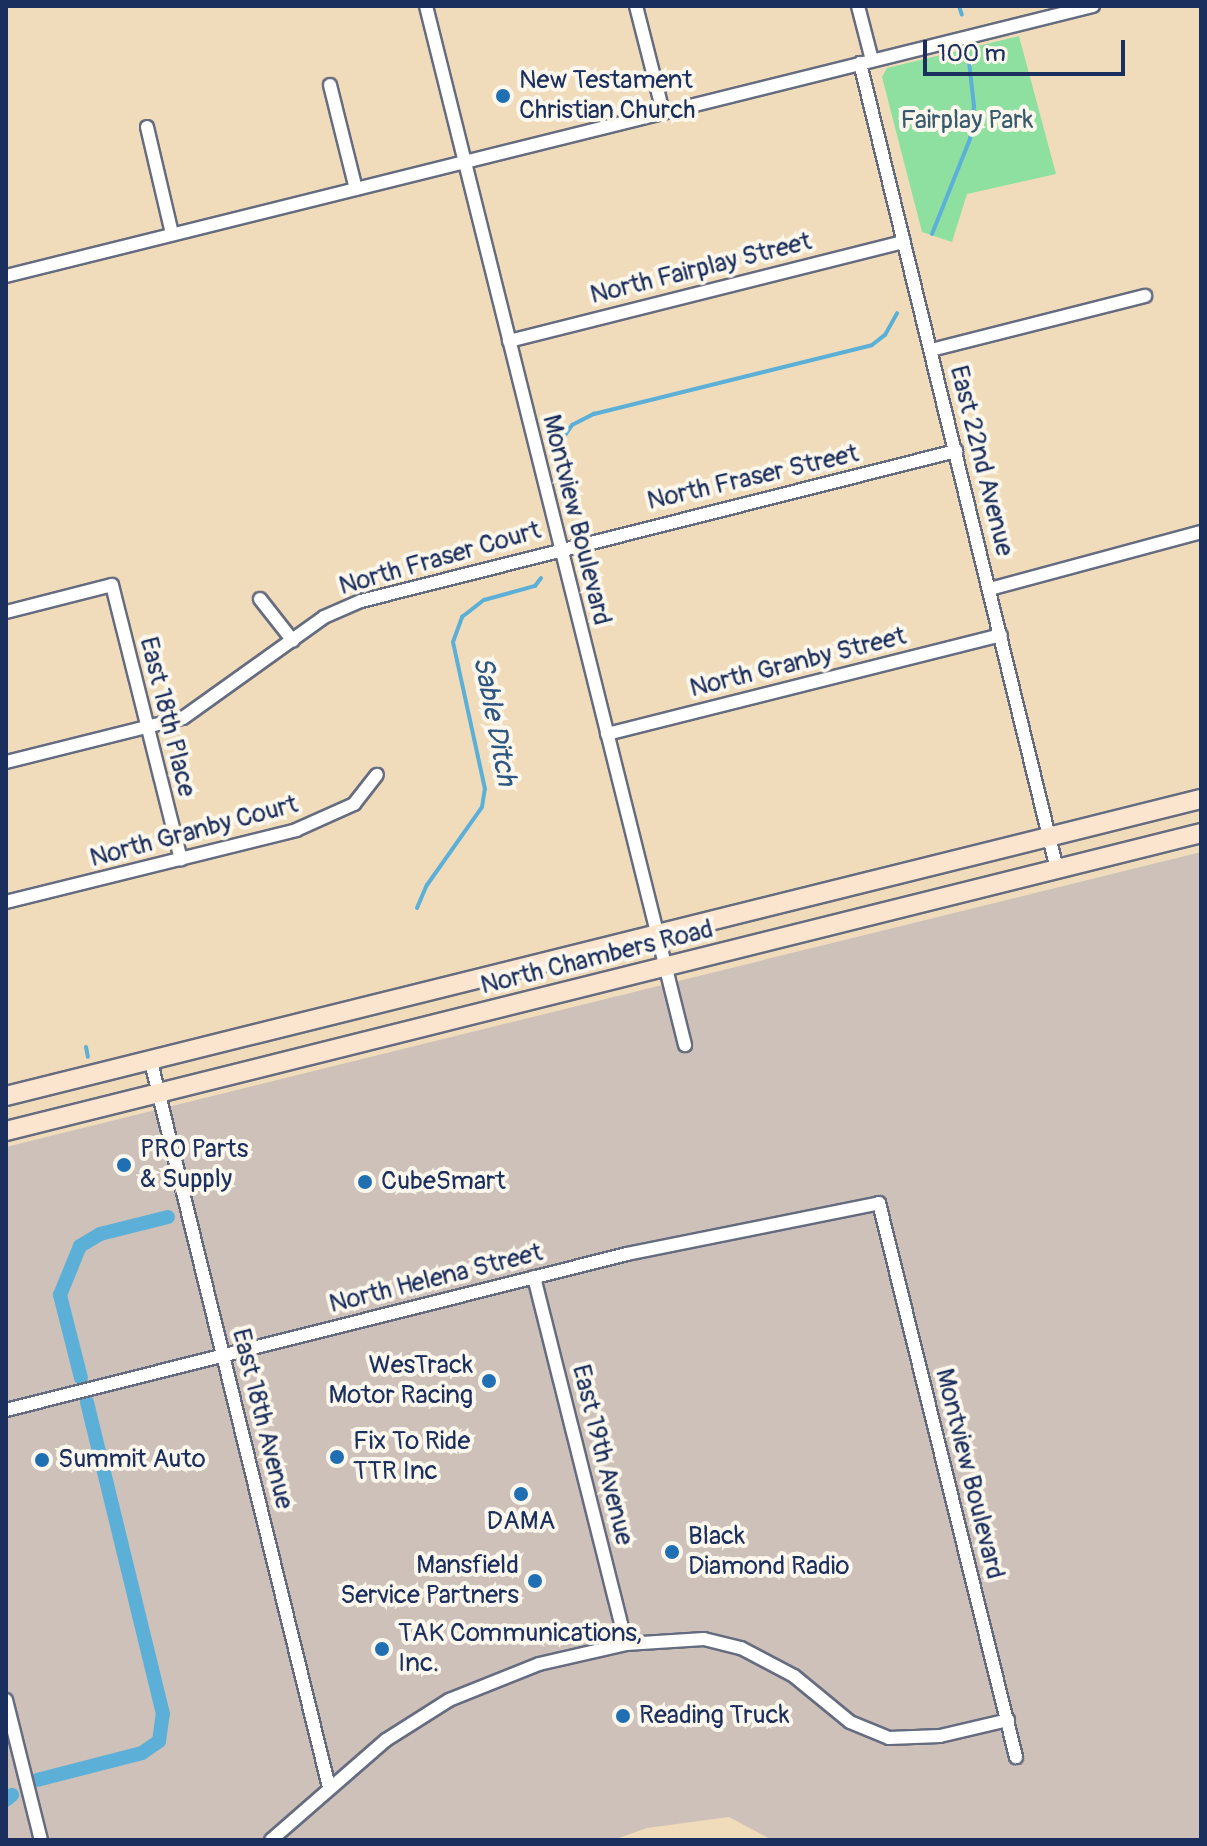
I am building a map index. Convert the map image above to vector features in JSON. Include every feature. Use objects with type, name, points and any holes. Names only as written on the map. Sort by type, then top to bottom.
[{"type":"main road","name":"North Chambers Road","points":[[6,1096],[1201,799]]},
{"type":"main road","name":"North Chambers Road","points":[[6,1131],[1201,833]]},
{"type":"street","name":"Montview Boulevard","points":[[426,6],[685,1045]]},
{"type":"street","points":[[636,6],[663,112]]},
{"type":"street","name":"East 22nd Avenue","points":[[858,6],[866,62],[904,242],[1057,869]]},
{"type":"street","points":[[6,276],[1093,6]]},
{"type":"street","points":[[330,85],[356,189]]},
{"type":"street","points":[[147,127],[172,234]]},
{"type":"street","name":"North Fairplay Street","points":[[509,341],[904,242]]},
{"type":"street","points":[[931,350],[1145,296]]},
{"type":"street","name":"North Fraser Street","points":[[560,547],[956,451]]},
{"type":"street","points":[[990,589],[1201,532]]},
{"type":"street","name":"North Fraser Court","points":[[6,762],[147,728],[208,704],[345,606],[560,547]]},
{"type":"street","name":"East 18th Place","points":[[6,612],[112,585],[181,859]]},
{"type":"street","points":[[260,599],[293,641]]},
{"type":"street","name":"North Granby Street","points":[[607,734],[1001,635]]},
{"type":"street","name":"North Granby Court","points":[[6,902],[181,859],[325,819],[361,799],[377,775]]},
{"type":"street","name":"East 18th Avenue","points":[[151,1062],[329,1787]]},
{"type":"street","name":"Montview Boulevard","points":[[879,1203],[1016,1757]]},
{"type":"street","name":"North Helena Street","points":[[6,1410],[703,1236],[786,1225],[879,1203]]},
{"type":"street","name":"East 19th Avenue","points":[[534,1277],[626,1644]]},
{"type":"street","points":[[271,1840],[386,1740],[449,1700],[539,1664],[626,1644],[704,1639],[741,1648],[794,1676],[850,1722],[889,1738],[940,1736],[1008,1720]]},
{"type":"street","points":[[6,1700],[41,1840]]},
{"type":"shaded area","points":[[1201,852],[1201,1840],[772,1840],[729,1817],[647,1828],[613,1840],[6,1840],[6,1147]]},
{"type":"green space","name":"Fairplay Park","points":[[1019,36],[1056,174],[967,194],[952,242],[922,232],[882,77],[887,68]]},
{"type":"waterway","name":"Sable Ditch","points":[[959,6],[962,15]]},
{"type":"waterway","name":"Sable Ditch","points":[[932,234],[970,139],[974,106],[968,53]]},
{"type":"waterway","name":"Sable Ditch","points":[[563,438],[572,425],[594,414],[872,345],[885,335],[897,313]]},
{"type":"waterway","name":"Sable Ditch","points":[[417,908],[427,885],[482,807],[485,789],[453,642],[462,617],[484,600],[535,586],[541,578]]},
{"type":"waterway","points":[[86,1047],[88,1057]]},
{"type":"waterway","points":[[81,1378],[60,1295],[80,1246],[100,1234],[168,1217]]},
{"type":"waterway","points":[[37,1780],[142,1753],[159,1741],[163,1714],[87,1402]]},
{"type":"waterway","name":"Sable Ditch","points":[[6,1800],[12,1795]]},
{"type":"place","name":"New Testament Christian Church","points":[[503,96]]},
{"type":"place","name":"PRO Parts & Supply","points":[[124,1165]]},
{"type":"place","name":"CubeSmart","points":[[365,1182]]},
{"type":"place","name":"WesTrack Motor Racing","points":[[489,1381]]},
{"type":"place","name":"Fix To Ride TTR Inc","points":[[337,1457]]},
{"type":"place","name":"Summit Auto","points":[[42,1460]]},
{"type":"place","name":"DAMA","points":[[521,1494]]},
{"type":"place","name":"Black Diamond Radio","points":[[672,1552]]},
{"type":"place","name":"Mansfield Service Partners","points":[[535,1581]]},
{"type":"place","name":"TAK Communications, Inc.","points":[[382,1649]]},
{"type":"place","name":"Reading Truck","points":[[623,1716]]}]
